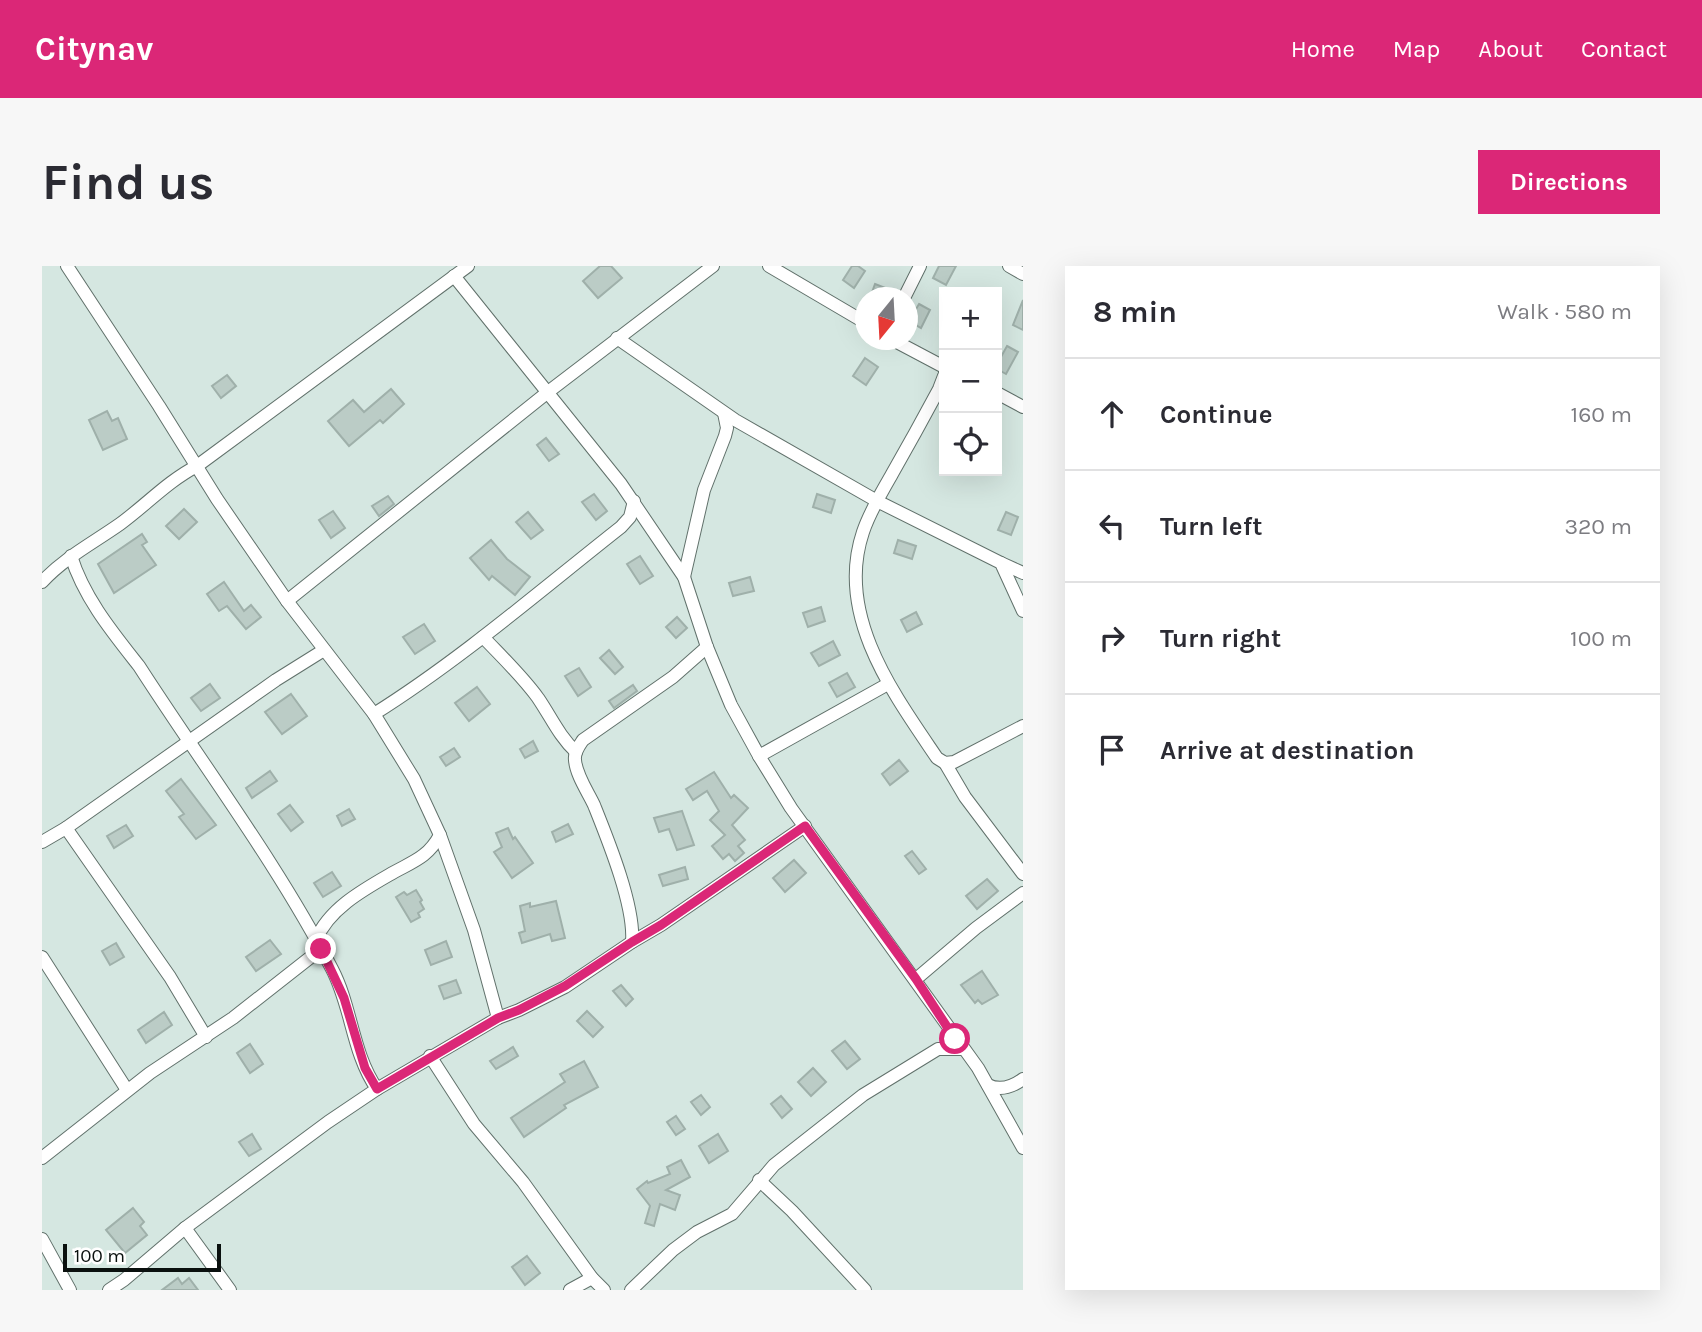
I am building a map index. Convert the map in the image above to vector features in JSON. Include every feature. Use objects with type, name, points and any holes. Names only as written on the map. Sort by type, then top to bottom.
[{"type":"street","points":[[67,266],[217,499],[287,601],[374,714],[414,779],[440,835],[474,930],[498,1018]]},
{"type":"street","points":[[44,575],[121,524],[181,475],[197,466],[468,266]]},
{"type":"street","points":[[287,601],[548,392],[713,266]]},
{"type":"street","points":[[769,266],[855,317]]},
{"type":"street","points":[[910,287],[920,266]]},
{"type":"street","points":[[1009,266],[1023,274]]},
{"type":"street","points":[[454,276],[634,502],[684,577],[707,647],[731,705],[759,756],[805,826],[916,979],[988,1085],[1023,1148]]},
{"type":"street","points":[[617,338],[724,413],[877,501],[1023,573]]},
{"type":"street","points":[[913,350],[939,364]]},
{"type":"street","points":[[939,389],[863,531],[856,575],[865,631],[888,684],[937,758],[945,763],[965,797],[1023,874]]},
{"type":"street","points":[[1002,396],[1023,407]]},
{"type":"street","points":[[684,577],[704,491],[727,428],[724,413]]},
{"type":"street","points":[[374,714],[484,637],[621,527],[630,517],[634,502]]},
{"type":"street","points":[[71,556],[78,578],[111,631],[139,666],[291,893],[344,998],[365,1068],[377,1089]]},
{"type":"street","points":[[1001,563],[1023,611]]},
{"type":"street","points":[[484,637],[539,700],[560,735],[576,752]]},
{"type":"street","points":[[632,942],[633,928],[625,895],[595,808],[576,766],[576,752],[583,740],[673,677],[707,647]]},
{"type":"street","points":[[42,842],[66,828],[276,680],[324,650]]},
{"type":"street","points":[[759,756],[888,684]]},
{"type":"street","points":[[945,763],[954,762],[1023,726]]},
{"type":"street","points":[[109,1290],[283,1154],[377,1089],[498,1018],[565,986],[661,925],[805,826]]},
{"type":"street","points":[[66,828],[162,966],[206,1037]]},
{"type":"street","points":[[42,1158],[150,1073],[206,1037],[318,945],[321,927],[330,916],[363,891],[425,856],[440,835]]},
{"type":"street","points":[[916,979],[976,928],[1023,893]]},
{"type":"street","points":[[42,957],[127,1090]]},
{"type":"street","points":[[631,1290],[673,1250],[697,1232],[732,1213],[759,1180],[780,1160],[863,1095],[938,1049],[950,1032]]},
{"type":"street","points":[[938,1049],[962,1049]]},
{"type":"street","points":[[430,1056],[474,1124],[523,1182],[592,1278],[604,1290]]},
{"type":"street","points":[[988,1085],[995,1089],[1020,1082]]},
{"type":"street","points":[[1000,1108],[1020,1082]]},
{"type":"street","points":[[759,1180],[866,1290]]},
{"type":"street","points":[[185,1228],[230,1290]]},
{"type":"street","points":[[42,1239],[70,1290]]},
{"type":"street","points":[[570,1290],[592,1278]]},
{"type":"building","points":[[600,266],[611,266],[622,278],[598,298],[583,281]]},
{"type":"building","points":[[852,266],[858,266],[865,271],[854,288],[843,280]]},
{"type":"building","points":[[939,266],[956,266],[946,285],[933,278]]},
{"type":"building","points":[[1023,300],[1023,330],[1013,325]]},
{"type":"building","points":[[918,306],[930,310],[921,328],[918,326]]},
{"type":"building","points":[[1007,346],[1018,352],[1006,374],[1002,372],[1002,355]]},
{"type":"building","points":[[865,358],[878,367],[866,385],[853,376]]},
{"type":"building","points":[[227,375],[236,386],[221,398],[212,386]]},
{"type":"building","points":[[391,389],[404,404],[383,423],[380,420],[349,446],[328,421],[353,400],[364,412]]},
{"type":"building","points":[[107,411],[112,421],[118,418],[127,439],[103,450],[89,420]]},
{"type":"building","points":[[546,438],[559,454],[549,461],[537,445]]},
{"type":"building","points":[[594,494],[607,511],[596,520],[582,502]]},
{"type":"building","points":[[817,494],[835,500],[831,513],[813,507]]},
{"type":"building","points":[[388,496],[394,504],[379,516],[372,506]]},
{"type":"building","points":[[184,509],[197,522],[179,539],[166,526]]},
{"type":"building","points":[[333,511],[345,528],[331,538],[319,520]]},
{"type":"building","points":[[528,512],[543,530],[531,539],[516,522]]},
{"type":"building","points":[[1006,512],[1018,517],[1011,535],[998,530]]},
{"type":"building","points":[[142,534],[147,542],[142,545],[156,565],[114,593],[98,564]]},
{"type":"building","points":[[491,540],[507,559],[530,577],[515,595],[492,576],[489,580],[470,558]]},
{"type":"building","points":[[898,540],[916,546],[912,559],[894,553]]},
{"type":"building","points":[[640,556],[653,576],[640,584],[627,564]]},
{"type":"building","points":[[750,577],[754,591],[733,596],[729,583]]},
{"type":"building","points":[[224,582],[244,611],[251,605],[261,617],[246,629],[227,606],[219,611],[207,594]]},
{"type":"building","points":[[821,607],[825,621],[808,627],[803,613]]},
{"type":"building","points":[[916,612],[922,624],[907,632],[901,620]]},
{"type":"building","points":[[677,617],[687,628],[676,638],[666,627]]},
{"type":"building","points":[[424,624],[435,641],[415,654],[403,637]]},
{"type":"building","points":[[833,641],[840,655],[819,666],[811,653]]},
{"type":"building","points":[[609,650],[623,667],[615,674],[600,658]]},
{"type":"building","points":[[579,668],[591,687],[578,696],[565,676]]},
{"type":"building","points":[[847,673],[855,687],[837,697],[829,683]]},
{"type":"building","points":[[210,684],[220,698],[201,711],[191,698]]},
{"type":"building","points":[[633,685],[637,691],[614,708],[609,701]]},
{"type":"building","points":[[477,687],[490,704],[469,721],[455,703]]},
{"type":"building","points":[[291,694],[307,716],[282,734],[265,712]]},
{"type":"building","points":[[533,741],[538,751],[525,758],[520,749]]},
{"type":"building","points":[[454,748],[460,757],[446,766],[440,757]]},
{"type":"building","points":[[899,760],[908,771],[890,785],[882,774]]},
{"type":"building","points":[[270,771],[277,781],[252,798],[246,788]]},
{"type":"building","points":[[714,772],[731,798],[734,795],[748,808],[732,825],[745,840],[738,846],[744,853],[735,861],[729,854],[723,859],[712,846],[725,835],[710,820],[719,811],[707,791],[693,800],[686,789]]},
{"type":"building","points":[[181,779],[216,825],[196,839],[179,817],[184,814],[166,791]]},
{"type":"building","points":[[290,805],[303,822],[291,831],[278,814]]},
{"type":"building","points":[[349,809],[355,819],[342,826],[337,816]]},
{"type":"building","points":[[682,811],[694,845],[677,850],[669,829],[659,832],[654,818]]},
{"type":"building","points":[[568,824],[573,834],[556,842],[552,832]]},
{"type":"building","points":[[126,825],[133,836],[114,848],[107,836]]},
{"type":"building","points":[[508,828],[513,839],[515,837],[533,863],[512,878],[494,852],[502,847],[496,833]]},
{"type":"building","points":[[912,851],[926,869],[919,874],[905,856]]},
{"type":"building","points":[[794,860],[806,873],[785,892],[773,878]]},
{"type":"building","points":[[685,867],[688,879],[663,886],[659,875]]},
{"type":"building","points":[[332,872],[341,886],[323,897],[314,883]]},
{"type":"building","points":[[987,879],[998,891],[977,909],[966,896]]},
{"type":"building","points":[[416,890],[424,909],[418,913],[420,917],[411,922],[396,897]]},
{"type":"building","points":[[556,901],[565,938],[552,941],[550,934],[522,943],[519,933],[525,931],[520,906],[530,903],[530,907]]},
{"type":"building","points":[[270,940],[281,954],[256,971],[246,957]]},
{"type":"building","points":[[446,941],[452,957],[431,965],[425,950]]},
{"type":"building","points":[[116,943],[124,957],[110,965],[102,951]]},
{"type":"building","points":[[982,971],[998,995],[982,1004],[978,1000],[975,1003],[961,985]]},
{"type":"building","points":[[456,980],[461,993],[444,999],[439,986]]},
{"type":"building","points":[[621,985],[633,999],[626,1006],[613,991]]},
{"type":"building","points":[[587,1011],[603,1027],[593,1037],[577,1021]]},
{"type":"building","points":[[164,1012],[172,1025],[146,1043],[138,1030]]},
{"type":"building","points":[[845,1041],[860,1059],[847,1069],[832,1051]]},
{"type":"building","points":[[250,1044],[263,1064],[250,1073],[237,1053]]},
{"type":"building","points":[[513,1047],[518,1056],[496,1069],[490,1061]]},
{"type":"building","points":[[584,1061],[598,1087],[564,1105],[566,1108],[524,1137],[511,1118],[565,1082],[560,1074]]},
{"type":"building","points":[[813,1068],[826,1082],[811,1096],[798,1082]]},
{"type":"building","points":[[701,1095],[710,1107],[701,1115],[691,1102]]},
{"type":"building","points":[[781,1096],[792,1109],[782,1118],[771,1104]]},
{"type":"building","points":[[676,1116],[685,1129],[676,1135],[667,1122]]},
{"type":"building","points":[[252,1134],[261,1149],[249,1156],[239,1142]]},
{"type":"building","points":[[718,1134],[728,1151],[709,1163],[699,1146]]},
{"type":"building","points":[[681,1160],[690,1177],[666,1190],[680,1195],[675,1210],[660,1204],[654,1226],[645,1223],[650,1206],[637,1189],[647,1181],[648,1183],[670,1174],[667,1167]]},
{"type":"building","points":[[133,1208],[144,1222],[140,1226],[147,1235],[125,1253],[106,1230]]},
{"type":"building","points":[[527,1256],[540,1273],[525,1285],[512,1267]]},
{"type":"building","points":[[178,1278],[182,1284],[189,1278],[198,1290],[162,1290]]},
{"type":"route","points":[[321,949],[344,998],[365,1068],[377,1089],[498,1018],[565,986],[687,908],[805,826],[916,979],[955,1039]]}]
